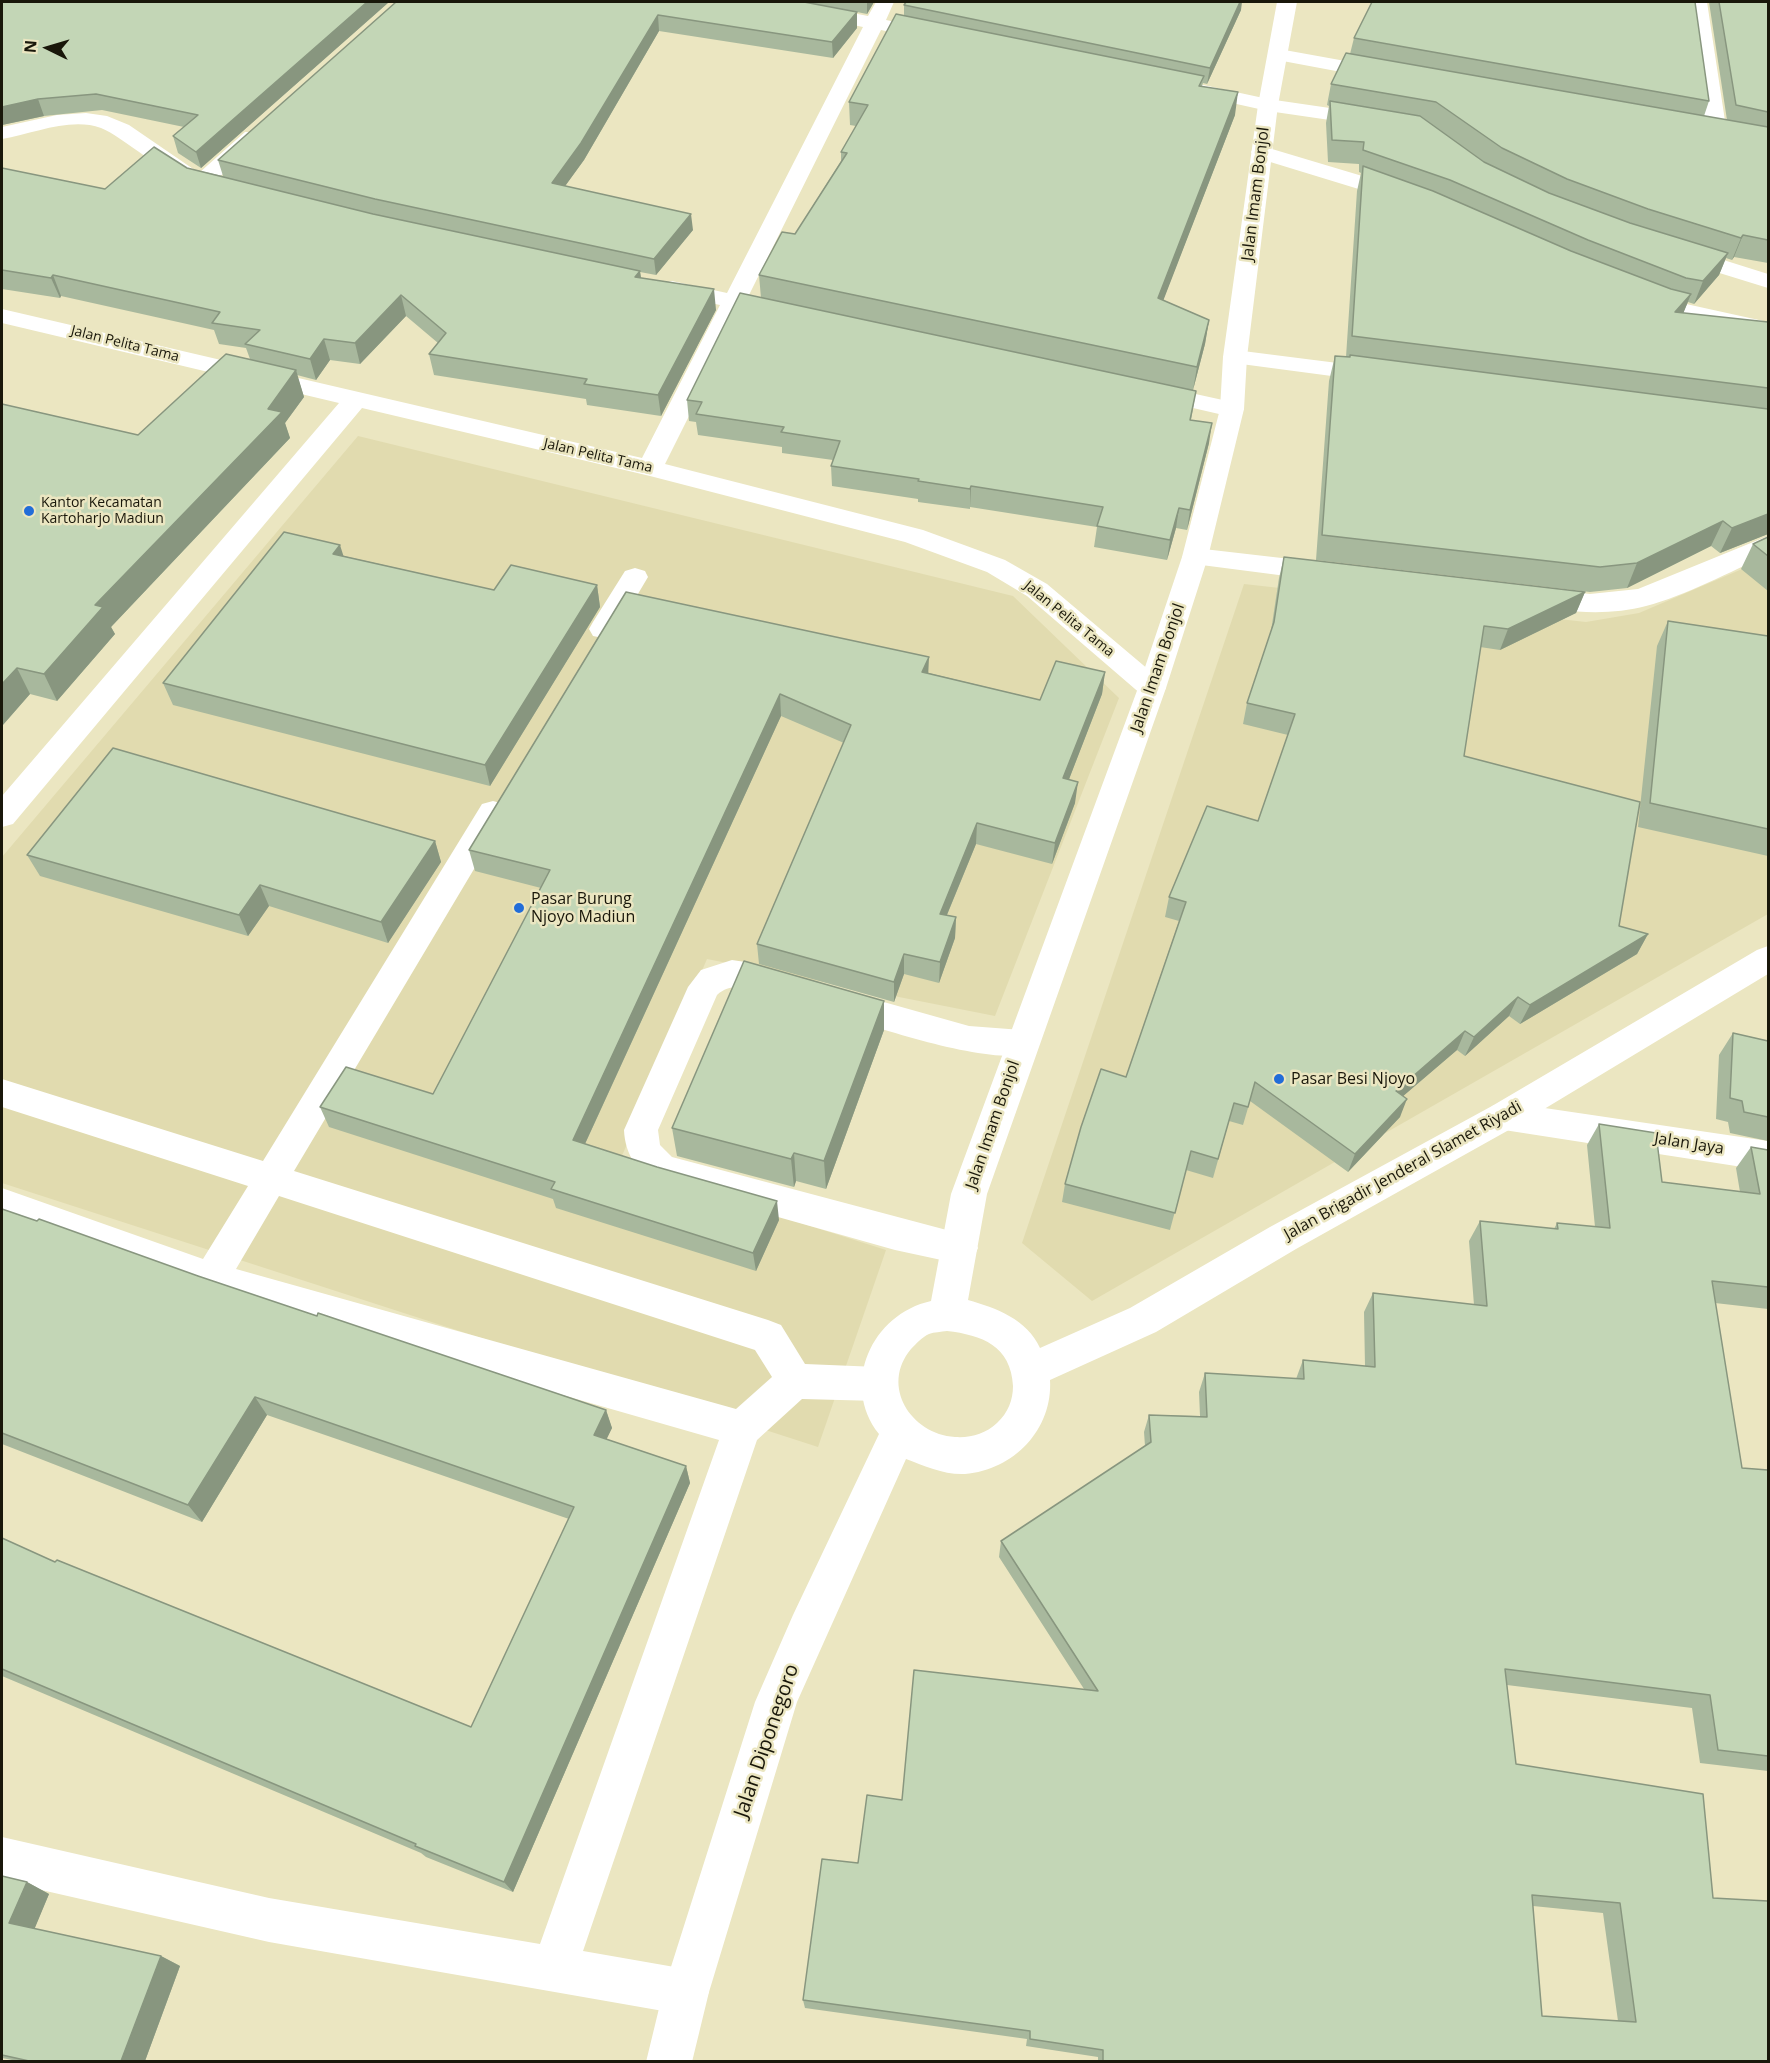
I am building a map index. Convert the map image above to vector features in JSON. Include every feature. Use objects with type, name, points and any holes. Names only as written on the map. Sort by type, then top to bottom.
[{"type":"street","points":[[769,2],[956,40]]},
{"type":"street","points":[[650,468],[885,2]]},
{"type":"street","name":"Jalan Imam Bonjol","points":[[947,1314],[969,1194],[1152,688],[1196,557],[1232,409],[1236,357],[1268,105],[1279,56],[1287,2]]},
{"type":"street","points":[[1696,2],[1716,134]]},
{"type":"street","points":[[1279,56],[1409,79]]},
{"type":"street","points":[[1175,85],[1268,105],[1389,123]]},
{"type":"street","points":[[2,133],[67,120],[112,124],[213,184],[263,126]]},
{"type":"street","points":[[1692,130],[1737,138]]},
{"type":"street","points":[[1262,152],[1381,188],[1425,205]]},
{"type":"street","points":[[1663,248],[1768,280]]},
{"type":"street","points":[[653,284],[803,316]]},
{"type":"street","points":[[1626,290],[1670,307],[1768,329]]},
{"type":"street","name":"Jalan Pelita Tama","points":[[2,316],[650,468],[914,536],[996,566],[1037,590],[1152,688]]},
{"type":"street","points":[[1236,357],[1401,378]]},
{"type":"street","points":[[1128,387],[1232,409]]},
{"type":"street","points":[[2,816],[355,400]]},
{"type":"street","points":[[1508,593],[1590,603],[1642,598],[1768,545]]},
{"type":"street","points":[[1196,557],[1346,575]]},
{"type":"street","points":[[586,658],[635,576]]},
{"type":"street","points":[[212,1278],[505,791]]},
{"type":"street","name":"Jalan Brigadir Jenderal Slamet Riyadi","points":[[1031,1371],[1143,1320],[1283,1238],[1504,1116],[1768,959]]},
{"type":"street","points":[[960,1248],[895,1234],[661,1169],[645,1155],[641,1144],[641,1130],[704,987],[720,974],[729,971],[969,1040],[1022,1043]]},
{"type":"street","points":[[2,1093],[768,1337],[795,1381]]},
{"type":"street","name":"Jalan Jaya","points":[[1504,1116],[1768,1156]]},
{"type":"street","points":[[2,1203],[212,1278],[742,1429]]},
{"type":"street","points":[[947,1314],[969,1315],[990,1322],[1008,1334],[1022,1350],[1031,1371],[1032,1396],[1023,1422],[1005,1442],[979,1454],[950,1457],[922,1449],[899,1433],[884,1410],[878,1384],[884,1358],[898,1336],[921,1320],[947,1314]]},
{"type":"street","points":[[554,1970],[742,1429],[795,1381],[878,1384]]},
{"type":"street","name":"Jalan Diponegoro","points":[[669,2061],[686,1992],[776,1702],[807,1629],[899,1433]]},
{"type":"street","points":[[2,1859],[269,1920],[686,1992]]},
{"type":"shaded area","name":"Pasar Burung Njoyo Madiun","points":[[358,436],[1013,596],[1119,698],[995,1016],[707,959],[618,1165],[886,1250],[818,1447],[2,1183],[2,857]]},
{"type":"shaded area","name":"Pasar Besi Njoyo","points":[[1768,558],[1768,914],[1092,1301],[1022,1243],[1244,584],[1586,622],[1639,613]]},
{"type":"building","points":[[2,2],[367,2],[196,152],[173,136],[198,115],[96,94],[38,99],[2,107]]},
{"type":"building","points":[[396,2],[804,2],[857,12],[832,42],[658,15],[581,143],[552,183],[691,214],[654,259],[375,199],[218,160]]},
{"type":"building","points":[[906,2],[1240,2],[1210,68],[904,5]]},
{"type":"building","points":[[1372,2],[1695,2],[1709,101],[1354,38]]},
{"type":"building","points":[[1719,2],[1768,2],[1768,112],[1736,105]]},
{"type":"building","points":[[896,14],[1204,76],[1199,86],[1238,92],[1158,298],[1209,320],[1197,367],[759,275],[782,232],[795,234],[847,153],[841,152],[868,105],[849,102]]},
{"type":"building","points":[[1346,53],[1768,127],[1768,240],[1743,235],[1741,238],[1648,209],[1567,179],[1502,148],[1436,102],[1331,84]]},
{"type":"building","points":[[1330,101],[1420,116],[1484,162],[1549,193],[1630,223],[1728,253],[1703,281],[1686,278],[1588,240],[1450,180],[1363,150],[1364,142],[1332,140]]},
{"type":"building","points":[[154,147],[187,168],[373,214],[640,271],[635,277],[714,289],[658,395],[584,384],[587,379],[429,354],[446,333],[401,295],[355,343],[324,339],[310,359],[245,344],[260,330],[212,323],[220,312],[53,275],[51,278],[2,270],[2,168],[105,189]]},
{"type":"building","points":[[1363,166],[1433,191],[1571,251],[1671,289],[1691,294],[1675,312],[1768,322],[1768,388],[1352,336]]},
{"type":"building","points":[[740,293],[1196,391],[1190,420],[1212,423],[1190,510],[1179,508],[1170,540],[1097,526],[1103,507],[971,486],[970,489],[831,466],[840,441],[781,432],[784,427],[696,414],[702,402],[687,400]]},
{"type":"building","points":[[226,354],[296,370],[268,409],[282,412],[95,605],[103,607],[44,674],[17,668],[2,684],[2,404],[138,435]]},
{"type":"building","points":[[1350,355],[1768,409],[1768,514],[1732,528],[1723,521],[1637,563],[1600,567],[1322,535],[1335,356],[1350,357]]},
{"type":"building","points":[[284,532],[340,545],[333,554],[494,590],[511,565],[597,585],[485,765],[163,683]]},
{"type":"building","points":[[1768,537],[1768,556],[1753,544]]},
{"type":"building","points":[[1284,557],[1585,592],[1508,629],[1484,626],[1464,756],[1640,802],[1619,926],[1648,934],[1530,1005],[1518,997],[1474,1037],[1465,1031],[1396,1091],[1407,1099],[1355,1154],[1255,1082],[1248,1107],[1234,1103],[1218,1159],[1191,1151],[1175,1213],[1065,1184],[1101,1069],[1126,1077],[1186,902],[1169,897],[1207,806],[1258,821],[1295,714],[1247,703],[1274,622]]},
{"type":"building","points":[[626,592],[929,657],[922,672],[1040,700],[1056,661],[1105,672],[1063,778],[1078,782],[1055,843],[977,823],[940,914],[956,917],[940,962],[904,954],[894,982],[757,944],[851,725],[780,694],[573,1140],[657,1167],[777,1201],[753,1253],[551,1189],[555,1182],[320,1107],[346,1067],[433,1094],[550,870],[469,850]]},
{"type":"building","points":[[1668,621],[1768,636],[1768,829],[1650,803]]},
{"type":"building","points":[[113,748],[435,841],[381,922],[260,885],[239,915],[27,855]]},
{"type":"building","points":[[744,961],[884,1001],[824,1161],[794,1153],[791,1159],[672,1128]]},
{"type":"building","points":[[1733,1033],[1768,1041],[1768,1117],[1744,1112],[1742,1101],[1730,1098]]},
{"type":"building","points":[[1599,1124],[1656,1133],[1662,1182],[1760,1194],[1751,1147],[1768,1150],[1768,1287],[1712,1281],[1742,1468],[1768,1470],[1768,1756],[1718,1750],[1710,1695],[1505,1669],[1516,1764],[1703,1794],[1713,1898],[1768,1901],[1768,2061],[1103,2061],[1103,2050],[1030,2039],[1030,2031],[803,2000],[822,1859],[858,1863],[867,1795],[902,1800],[914,1670],[1098,1691],[1001,1541],[1151,1442],[1149,1415],[1207,1417],[1205,1373],[1304,1379],[1303,1360],[1375,1367],[1373,1293],[1487,1306],[1480,1221],[1558,1229],[1557,1223],[1610,1228]],"holes":[[[1532,1895],[1620,1903],[1636,2022],[1542,2016]]]},
{"type":"building","points":[[2,1209],[37,1221],[39,1219],[198,1276],[317,1316],[318,1313],[606,1410],[594,1435],[686,1466],[504,1882],[2,1669],[2,1538],[55,1562],[57,1560],[471,1727],[574,1507],[255,1397],[188,1505],[2,1433]]},
{"type":"building","points":[[2,1876],[27,1882],[9,1923],[161,1956],[121,2061],[29,2061],[2,2055]]},
{"type":"place","name":"Kantor Kecamatan Kartoharjo Madiun","points":[[29,511]]},
{"type":"place","name":"Pasar Burung Njoyo Madiun","points":[[519,908]]},
{"type":"place","name":"Pasar Besi Njoyo","points":[[1279,1079]]}]
